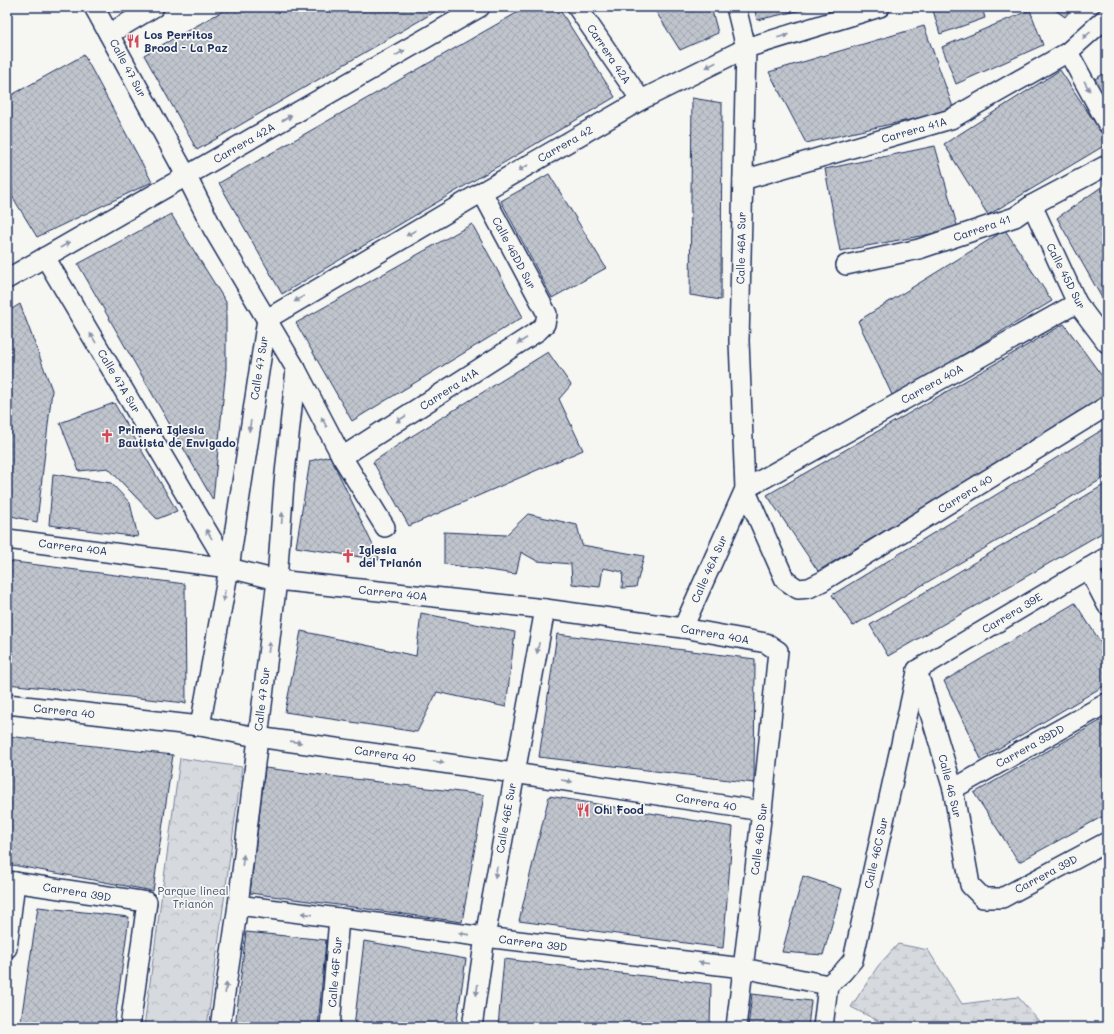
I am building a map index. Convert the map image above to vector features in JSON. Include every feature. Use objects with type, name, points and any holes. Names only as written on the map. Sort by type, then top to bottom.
[{"type":"street","name":"Calle 47 Sur","points":[[94,7],[213,228],[296,369],[342,457],[385,527]]},
{"type":"street","points":[[109,34],[154,7]]},
{"type":"street","name":"Carrera 42A","points":[[577,7],[641,100]]},
{"type":"street","name":"Calle 46A Sur","points":[[736,7],[746,48],[739,341],[745,489],[785,580],[798,589],[809,588],[823,581]]},
{"type":"street","name":"Carrera 42","points":[[267,318],[641,100],[746,48],[880,7]]},
{"type":"street","name":"Carrera 42A","points":[[7,279],[186,177],[469,9]]},
{"type":"street","name":"Carrera 41A","points":[[743,180],[951,120],[1068,52],[1107,17]]},
{"type":"street","points":[[1068,52],[1107,123]]},
{"type":"street","name":"Carrera 41","points":[[846,265],[919,249],[1015,217],[1032,205],[1107,165]]},
{"type":"street","name":"Calle 46DD Sur","points":[[482,192],[547,314]]},
{"type":"street","name":"Calle 45D Sur","points":[[1032,205],[1077,303],[1107,342]]},
{"type":"street","name":"Calle 47A Sur","points":[[45,257],[229,568]]},
{"type":"street","name":"Carrera 40A","points":[[745,489],[1077,303]]},
{"type":"street","name":"Carrera 41A","points":[[342,457],[538,331],[545,324],[547,314]]},
{"type":"street","name":"Calle 47 Sur","points":[[200,726],[229,568],[267,318]]},
{"type":"street","name":"Calle 47 Sur","points":[[220,1027],[238,905],[277,580],[284,483],[296,369]]},
{"type":"street","name":"Carrera 40","points":[[823,581],[1107,406]]},
{"type":"street","name":"Calle 46A Sur","points":[[683,628],[745,489]]},
{"type":"street","name":"Carrera 40A","points":[[7,539],[229,568],[277,580],[545,610],[683,628],[766,643],[778,651]]},
{"type":"street","name":"Carrera 39E","points":[[917,670],[1107,556]]},
{"type":"street","points":[[1088,568],[1107,605]]},
{"type":"street","name":"Calle 46E Sur","points":[[472,1027],[485,937],[545,610]]},
{"type":"street","name":"Calle 46D Sur","points":[[736,1027],[762,811],[778,651]]},
{"type":"street","name":"Calle 46 Sur","points":[[917,670],[953,789],[970,885],[983,898]]},
{"type":"street","name":"Calle 46C Sur","points":[[828,985],[842,973],[853,960],[917,670]]},
{"type":"street","name":"Carrera 40","points":[[7,704],[200,726],[257,737],[514,773],[762,811]]},
{"type":"street","name":"Carrera 39DD","points":[[953,789],[1107,704]]},
{"type":"street","name":"Carrera 39D","points":[[983,898],[1002,898],[1107,842]]},
{"type":"street","points":[[7,948],[11,882]]},
{"type":"street","name":"Carrera 39D","points":[[11,882],[147,902],[130,1027]]},
{"type":"street","name":"Carrera 39D","points":[[238,905],[743,968],[828,985]]},
{"type":"street","name":"Calle 46F Sur","points":[[330,1027],[339,918]]},
{"type":"street","points":[[823,1027],[828,985]]},
{"type":"green space","name":"Parque lineal Trianón","points":[[180,758],[242,767],[207,1027],[144,1027]]},
{"type":"green space","points":[[898,944],[928,950],[962,1004],[1018,997],[1044,1027],[886,1027],[882,1023],[851,1007],[878,966]]},
{"type":"building","points":[[230,7],[443,7],[197,150],[144,55]]},
{"type":"building","points":[[527,7],[558,7],[615,97],[282,294],[219,183]]},
{"type":"building","points":[[653,7],[711,7],[718,33],[680,50]]},
{"type":"building","points":[[754,7],[815,7],[757,20]]},
{"type":"building","points":[[932,7],[982,7],[985,18],[940,34]]},
{"type":"building","points":[[1051,7],[1073,7],[1065,17]]},
{"type":"building","points":[[1030,10],[1043,45],[956,84],[942,47]]},
{"type":"building","points":[[924,26],[954,110],[806,143],[769,72]]},
{"type":"building","points":[[84,55],[152,182],[37,237],[12,196],[8,97]]},
{"type":"building","points":[[1060,70],[1107,141],[1107,144],[988,215],[944,144]]},
{"type":"building","points":[[1107,72],[1107,104],[1093,80]]},
{"type":"building","points":[[692,98],[722,103],[721,300],[690,295]]},
{"type":"building","points":[[935,146],[958,229],[840,251],[825,169]]},
{"type":"building","points":[[549,174],[606,268],[552,298],[501,201]]},
{"type":"building","points":[[1107,183],[1107,307],[1057,218]]},
{"type":"building","points":[[171,214],[226,302],[226,369],[213,500],[78,264]]},
{"type":"building","points":[[472,224],[523,317],[352,421],[296,323]]},
{"type":"building","points":[[1005,230],[1052,301],[893,397],[858,321]]},
{"type":"building","points":[[20,304],[52,390],[37,522],[7,515],[7,312]]},
{"type":"building","points":[[1064,324],[1107,383],[1107,396],[818,571],[767,495]]},
{"type":"building","points":[[548,352],[571,385],[559,399],[583,450],[409,526],[373,462],[404,441]]},
{"type":"building","points":[[114,403],[177,511],[157,519],[108,468],[79,471],[60,423]]},
{"type":"building","points":[[1107,427],[1107,476],[853,626],[832,595]]},
{"type":"building","points":[[330,456],[380,560],[296,547],[310,461]]},
{"type":"building","points":[[53,474],[111,483],[130,503],[138,537],[49,525]]},
{"type":"building","points":[[1107,483],[1107,530],[888,656],[870,625]]},
{"type":"building","points":[[528,514],[577,525],[582,545],[644,556],[636,587],[622,588],[623,572],[603,568],[600,587],[572,584],[571,564],[537,561],[521,552],[516,574],[444,564],[444,532],[506,535]]},
{"type":"building","points":[[7,561],[185,584],[186,703],[7,684]]},
{"type":"building","points":[[1075,603],[1107,652],[1107,684],[981,759],[944,681]]},
{"type":"building","points":[[421,613],[515,632],[506,707],[437,692],[417,732],[285,712],[301,631],[416,656]]},
{"type":"building","points":[[557,634],[755,659],[754,783],[539,757]]},
{"type":"building","points":[[1107,717],[1107,814],[1019,862],[974,793]]},
{"type":"building","points":[[7,736],[173,755],[153,891],[7,864]]},
{"type":"building","points":[[265,768],[484,795],[462,922],[250,893]]},
{"type":"building","points":[[549,796],[733,827],[723,948],[519,921]]},
{"type":"building","points":[[803,876],[842,889],[823,955],[782,952]]},
{"type":"building","points":[[38,907],[129,917],[114,1027],[20,1027]]},
{"type":"building","points":[[246,932],[326,940],[318,1027],[235,1027]]},
{"type":"building","points":[[364,941],[466,959],[456,1027],[354,1027]]},
{"type":"building","points":[[504,959],[711,984],[710,1027],[498,1027]]},
{"type":"building","points":[[752,994],[811,1001],[808,1027],[748,1027]]},
{"type":"place","name":"Los Perritos Brood - La Paz","points":[[133,41]]},
{"type":"place","name":"Primera Iglesia Bautista de Envigado","points":[[107,436]]},
{"type":"place","name":"Iglesia del Trianón","points":[[348,556]]},
{"type":"place","name":"Oh! Food","points":[[583,810]]}]
